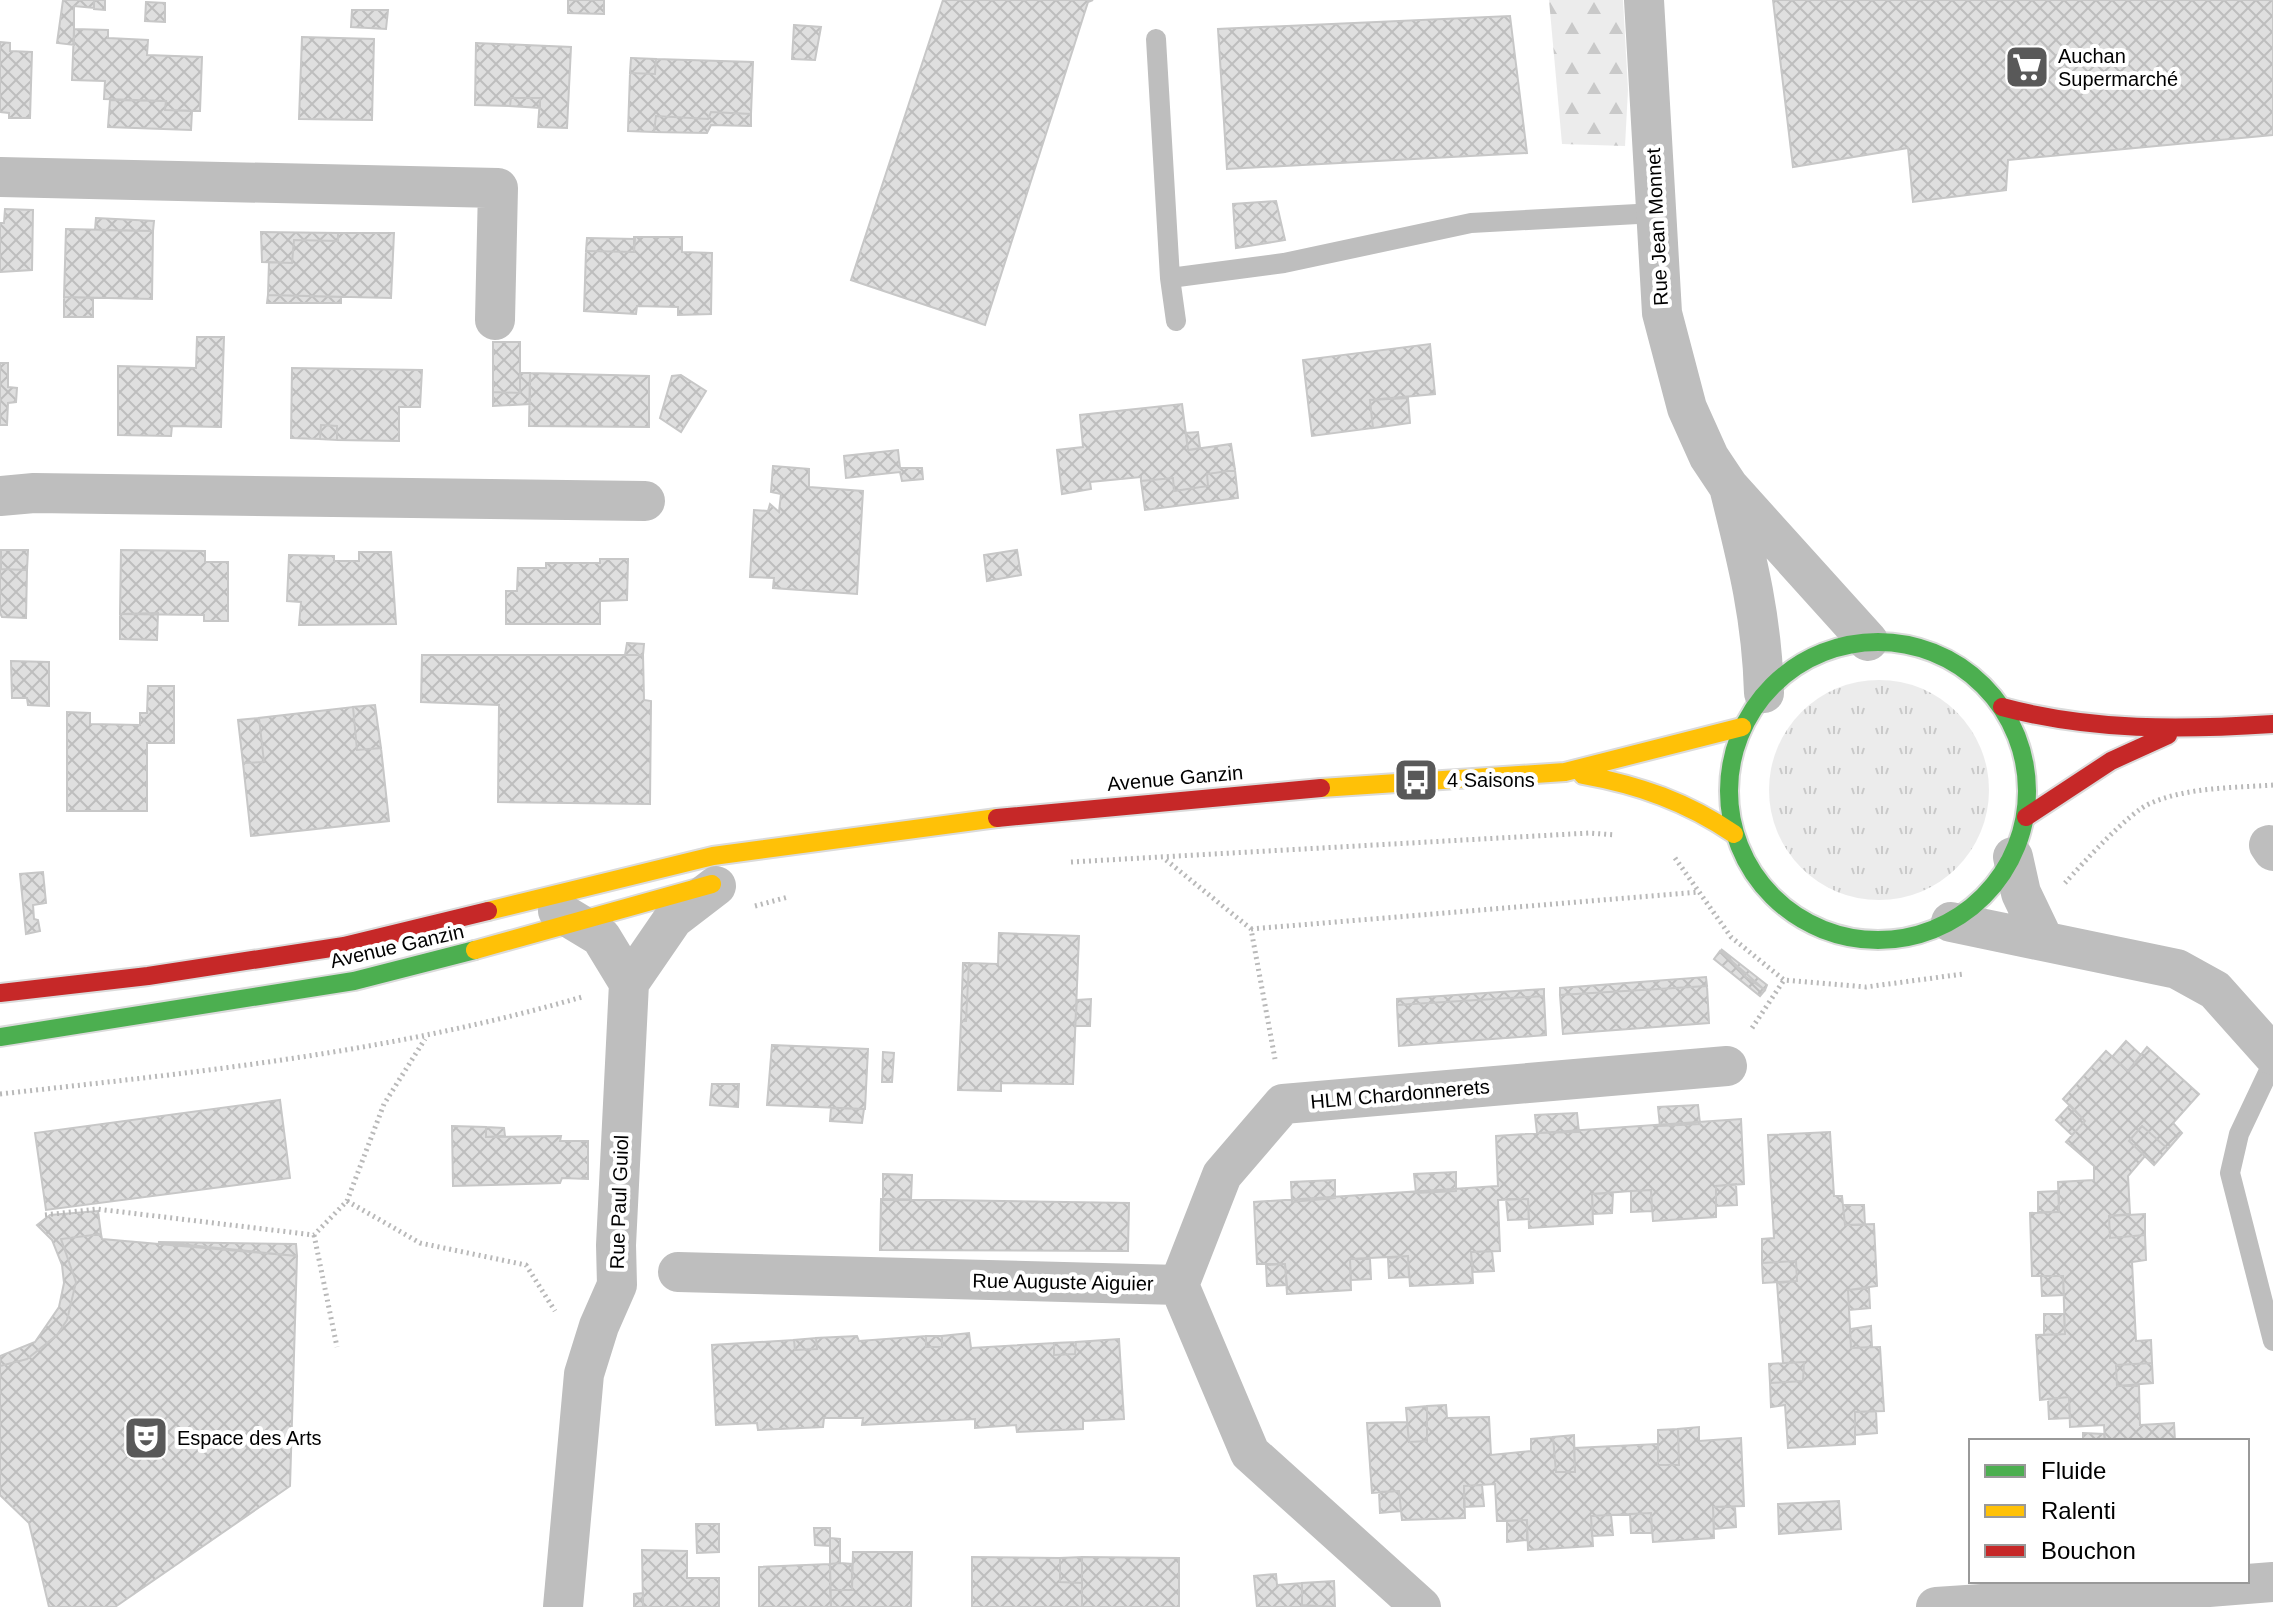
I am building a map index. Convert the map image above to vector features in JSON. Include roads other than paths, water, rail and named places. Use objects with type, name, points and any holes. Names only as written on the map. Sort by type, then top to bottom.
[{"type":"main road","points":[[1868,641],[1920,647],[1966,670],[2002,707],[2019,741],[2025,767],[2026,817],[2013,857],[1989,891],[1951,922],[1912,937],[1867,941],[1823,930],[1784,908],[1753,875],[1734,834],[1728,798],[1730,762],[1742,727],[1764,693],[1793,667],[1829,649],[1868,641]]},
{"type":"main road","points":[[2002,707],[2083,725],[2182,730],[2273,724]]},
{"type":"main road","name":"Avenue Ganzin","points":[[0,993],[148,976],[344,946],[713,856],[791,847],[897,829],[1105,806],[1416,780],[1565,772],[1742,727]]},
{"type":"main road","points":[[2026,817],[2128,749],[2182,730]]},
{"type":"main road","name":"Avenue Ganzin","points":[[1565,772],[1636,783],[1675,797],[1734,834]]},
{"type":"main road","name":"Avenue Ganzin","points":[[0,1037],[354,981],[581,923],[737,894],[791,847]]},
{"type":"street","name":"Rue Jean Monnet","points":[[1644,0],[1662,313],[1687,408],[1709,457],[1729,487],[1868,641]]},
{"type":"street","points":[[0,177],[498,188],[495,320]]},
{"type":"street","name":"Rue Jean Monnet","points":[[1729,487],[1756,593],[1763,638],[1764,693]]},
{"type":"street","points":[[0,496],[34,493],[645,501]]},
{"type":"street","points":[[2013,857],[2021,893],[2043,939]]},
{"type":"street","points":[[531,898],[581,923],[601,937],[629,983],[673,919],[737,894]]},
{"type":"street","points":[[1951,922],[2177,969],[2215,990],[2273,1055]]},
{"type":"street","name":"Rue Paul Guiol","points":[[563,1607],[584,1374],[599,1326],[617,1285],[616,1245],[629,983]]},
{"type":"street","name":"HLM Chardonnerets","points":[[1179,1285],[1222,1175],[1283,1104],[1727,1066]]},
{"type":"street","name":"Rue Auguste Aiguier","points":[[678,1272],[1179,1285],[1250,1453],[1421,1607]]},
{"type":"street","points":[[1936,1607],[2262,1591]]},
{"type":"lane","points":[[1156,39],[1170,278],[1176,321]]},
{"type":"lane","points":[[1170,278],[1284,263],[1471,223],[1656,213]]},
{"type":"lane","points":[[2273,1062],[2239,1134],[2230,1173],[2273,1341]]},
{"type":"place","name":"Auchan Supermarché","points":[[2027,67]]},
{"type":"place","name":"4 Saisons","points":[[1416,780]]},
{"type":"place","name":"Espace des Arts","points":[[146,1438]]}]
